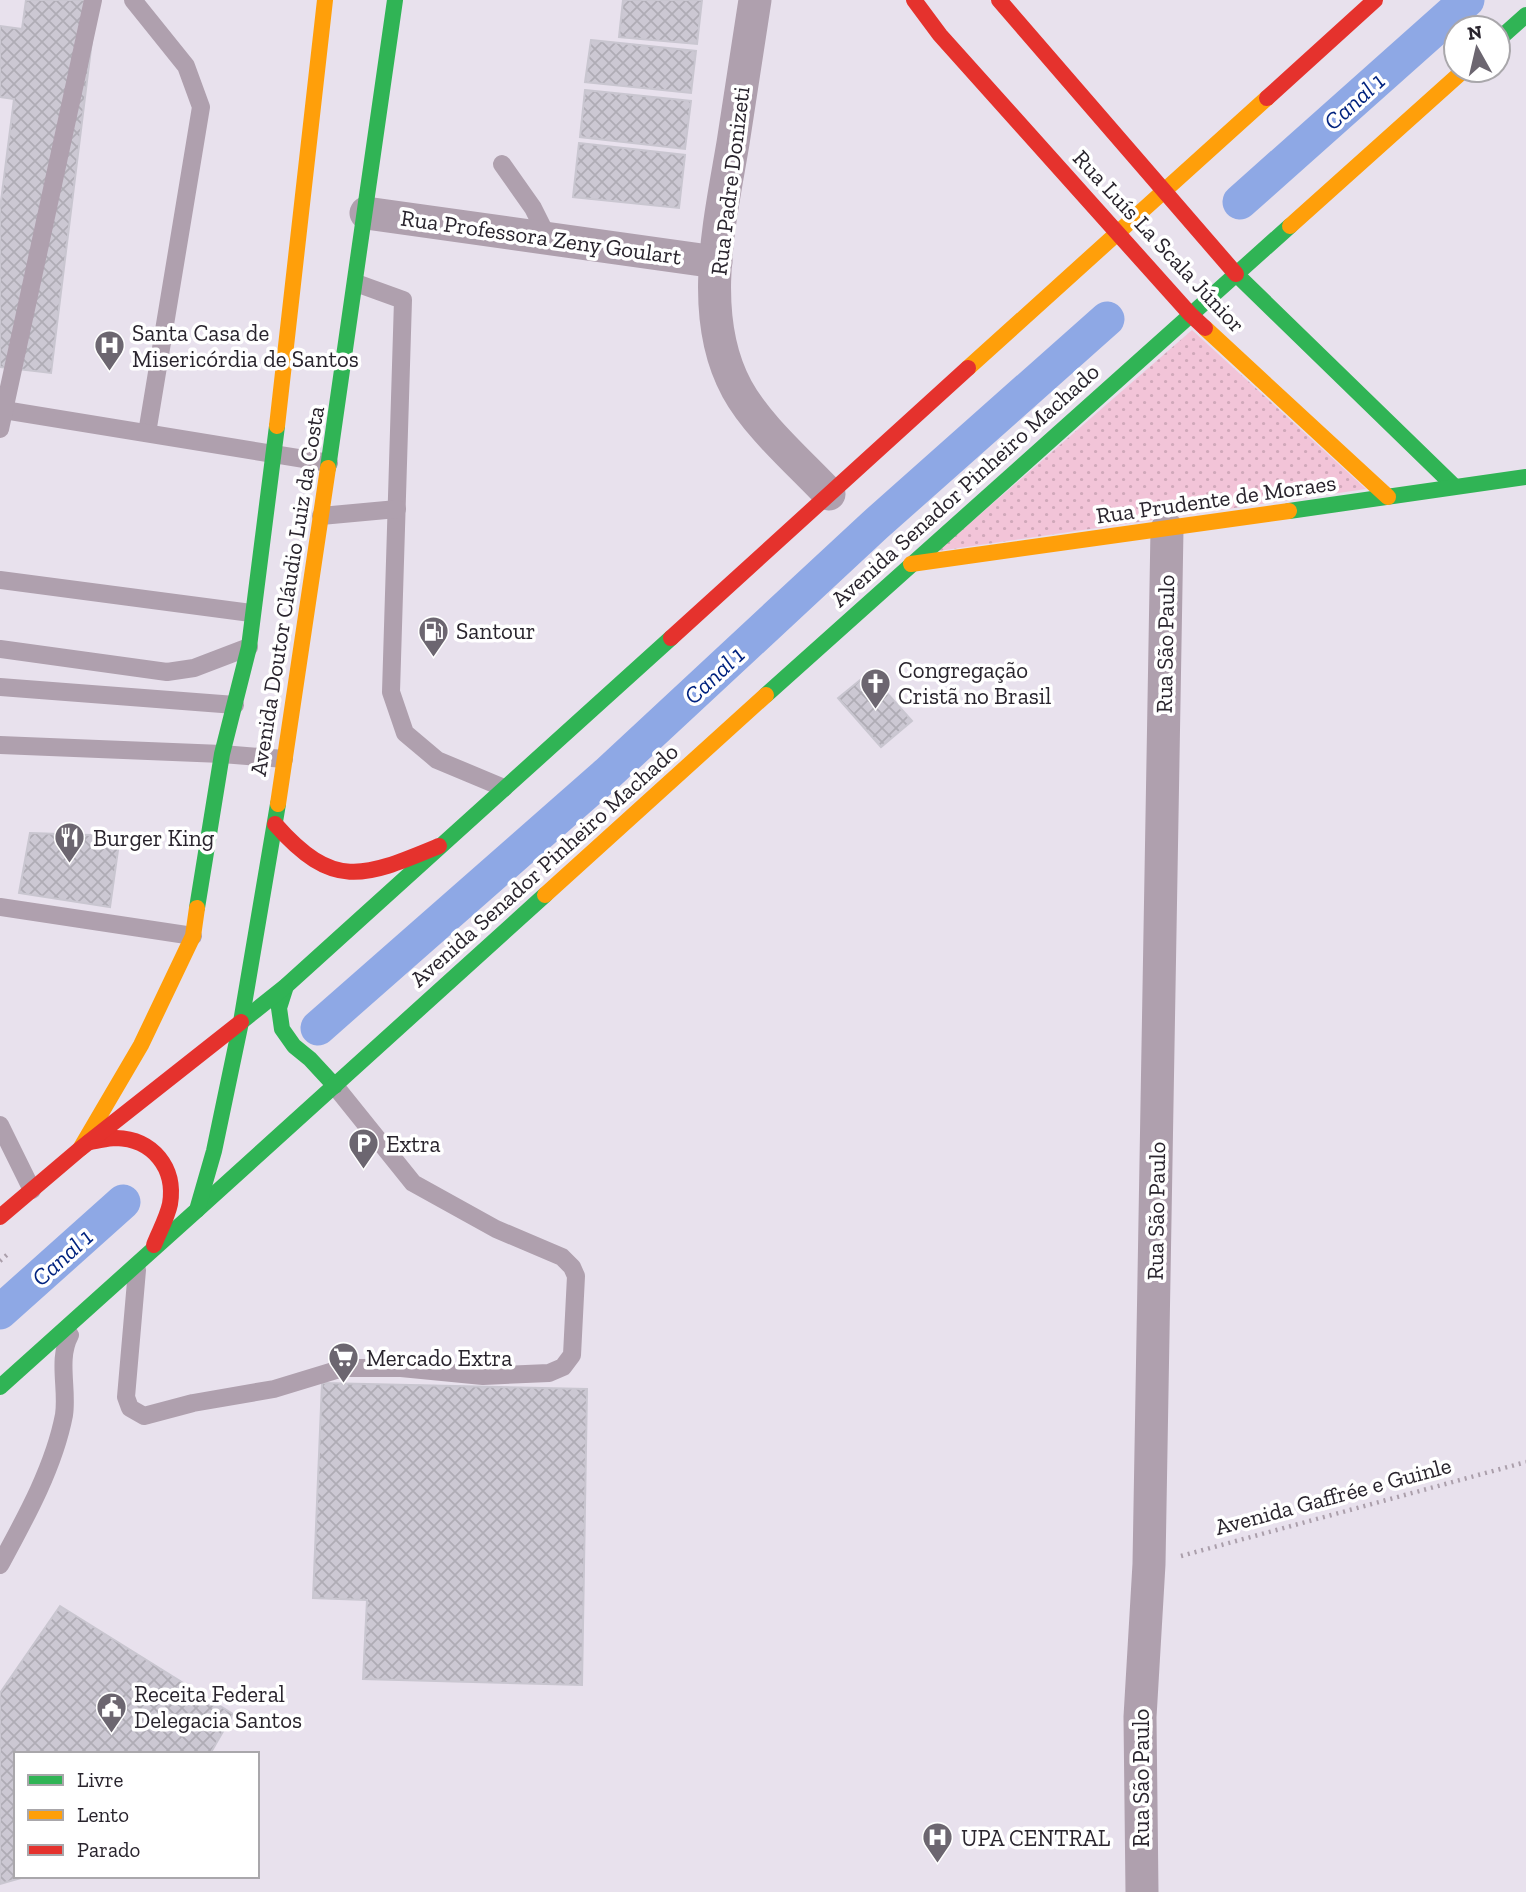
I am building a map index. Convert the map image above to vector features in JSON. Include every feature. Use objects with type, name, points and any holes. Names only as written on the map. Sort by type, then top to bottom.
[{"type":"main road","name":"Avenida Doutor Cláudio Luiz da Costa","points":[[84,1146],[141,1045],[193,936],[222,754],[249,647],[325,0]]},
{"type":"main road","name":"Avenida Doutor Cláudio Luiz da Costa","points":[[197,1210],[214,1151],[241,1022],[275,824],[356,283],[395,0]]},
{"type":"main road","name":"Rua Luís La Scala Júnior","points":[[914,0],[940,35],[1190,314],[1388,497]]},
{"type":"main road","name":"Rua Luís La Scala Júnior","points":[[999,0],[1236,274],[1454,486]]},
{"type":"main road","points":[[0,1217],[84,1146],[286,986],[1375,0]]},
{"type":"main road","points":[[1512,28],[1526,15]]},
{"type":"main road","name":"Avenida Senador Pinheiro Machado","points":[[0,1387],[911,564],[1448,84]]},
{"type":"main road","name":"Rua Prudente de Moraes","points":[[911,564],[1167,530],[1526,477]]},
{"type":"main road","points":[[275,824],[292,846],[316,864],[340,873],[371,870],[399,863],[439,846]]},
{"type":"main road","points":[[286,986],[279,1008],[282,1029],[294,1046],[335,1086]]},
{"type":"main road","points":[[84,1146],[116,1138],[145,1143],[160,1155],[169,1172],[172,1189],[170,1206],[152,1251]]},
{"type":"street","name":"Rua Padre Donizeti","points":[[755,0],[716,261],[719,331],[737,389],[755,415],[829,494]]},
{"type":"street","name":"Rua Professora Zeny Goulart","points":[[366,213],[716,261]]},
{"type":"street","name":"Rua São Paulo","points":[[1142,1892],[1140,1717],[1149,1564],[1167,530]]},
{"type":"lane","points":[[0,429],[93,0]]},
{"type":"lane","points":[[133,0],[187,66],[201,107],[146,433]]},
{"type":"lane","points":[[502,164],[533,208],[548,238]]},
{"type":"lane","points":[[356,283],[403,300],[391,692],[405,733],[437,760],[504,788]]},
{"type":"lane","points":[[4,410],[329,463]]},
{"type":"lane","points":[[321,516],[397,509]]},
{"type":"lane","points":[[0,580],[251,613]]},
{"type":"lane","points":[[0,649],[167,672],[194,668],[249,647]]},
{"type":"lane","points":[[0,687],[235,705]]},
{"type":"lane","points":[[0,745],[284,759]]},
{"type":"lane","points":[[0,907],[193,936]]},
{"type":"lane","points":[[138,1263],[126,1397],[130,1408],[144,1416],[193,1403],[274,1389],[343,1368],[401,1368],[483,1376],[549,1373],[564,1367],[572,1355],[576,1276],[572,1267],[562,1257],[496,1229],[413,1183],[335,1086]]},
{"type":"lane","points":[[0,1125],[32,1190]]},
{"type":"lane","points":[[0,1565],[38,1489],[57,1440],[66,1394],[63,1360],[65,1343],[82,1313]]},
{"type":"path","name":"Avenida Gaffrée e Guinle","points":[[1149,1564],[1526,1462]]},
{"type":"shaded area","points":[[1192,330],[1366,489],[938,551]]},
{"type":"building","points":[[26,0],[97,0],[51,373],[0,367],[0,209],[14,99],[0,97],[0,26],[22,29]]},
{"type":"building","points":[[623,0],[702,0],[697,44],[619,37]]},
{"type":"building","points":[[591,40],[696,51],[691,93],[585,82]]},
{"type":"building","points":[[585,90],[691,101],[685,149],[580,137]]},
{"type":"building","points":[[579,143],[685,155],[679,208],[573,197]]},
{"type":"building","name":"Congregação Cristã no Brasil","points":[[865,676],[875,687],[879,684],[912,721],[881,747],[838,698]]},
{"type":"building","name":"Burger King","points":[[30,833],[120,836],[110,907],[19,893]]},
{"type":"building","points":[[322,1383],[587,1389],[582,1685],[363,1679],[367,1600],[313,1598]]},
{"type":"building","name":"Receita Federal Delegacia Santos","points":[[60,1606],[233,1714],[211,1752],[14,1752],[14,1878],[21,1878],[0,1884],[0,1693]]},
{"type":"waterway","name":"Canal 1","points":[[1240,202],[1467,0]]},
{"type":"waterway","name":"Canal 1","points":[[318,1028],[607,774],[875,525],[1107,319]]},
{"type":"waterway","name":"Canal 1","points":[[0,1312],[123,1202]]},
{"type":"traffic: fast","points":[[328,468],[395,0]]},
{"type":"traffic: fast","points":[[1512,28],[1526,15]]},
{"type":"traffic: fast","points":[[766,695],[1290,226]]},
{"type":"traffic: fast","points":[[1236,274],[1454,486]]},
{"type":"traffic: fast","points":[[197,908],[222,754],[249,647],[277,426]]},
{"type":"traffic: fast","points":[[1289,511],[1526,477]]},
{"type":"traffic: fast","points":[[241,1022],[286,986],[671,638]]},
{"type":"traffic: fast","points":[[0,1387],[197,1210],[214,1151],[241,1022],[278,804]]},
{"type":"traffic: fast","points":[[197,1210],[545,895]]},
{"type":"traffic: fast","points":[[286,986],[279,1008],[282,1029],[294,1046],[335,1086]]},
{"type":"traffic: slow","points":[[277,426],[325,0]]},
{"type":"traffic: slow","points":[[1290,226],[1448,84]]},
{"type":"traffic: slow","points":[[968,368],[1267,98]]},
{"type":"traffic: slow","points":[[1205,328],[1388,497]]},
{"type":"traffic: slow","points":[[278,804],[328,468]]},
{"type":"traffic: slow","points":[[911,564],[1289,511]]},
{"type":"traffic: slow","points":[[545,895],[766,695]]},
{"type":"traffic: slow","points":[[80,1149],[141,1045],[193,936],[197,908]]},
{"type":"traffic: jam","points":[[914,0],[940,35],[1205,328]]},
{"type":"traffic: jam","points":[[999,0],[1236,274]]},
{"type":"traffic: jam","points":[[1267,98],[1375,0]]},
{"type":"traffic: jam","points":[[671,638],[968,368]]},
{"type":"traffic: jam","points":[[275,824],[315,860],[333,869],[351,872],[390,865],[439,846]]},
{"type":"traffic: jam","points":[[0,1217],[80,1149],[241,1022]]},
{"type":"traffic: jam","points":[[89,1142],[113,1138],[129,1140],[141,1144],[159,1158],[165,1168],[171,1191],[165,1220],[154,1245]]},
{"type":"place","name":"Santa Casa de Misericórdia de Santos","points":[[109,373]]},
{"type":"place","name":"Santour","points":[[433,658]]},
{"type":"place","name":"Congregação Cristã no Brasil","points":[[875,710]]},
{"type":"place","name":"Burger King","points":[[70,865]]},
{"type":"place","name":"Extra","points":[[363,1171]]},
{"type":"place","name":"Mercado Extra","points":[[343,1385]]},
{"type":"place","name":"Receita Federal Delegacia Santos","points":[[111,1734]]},
{"type":"place","name":"UPA CENTRAL","points":[[938,1865]]}]
